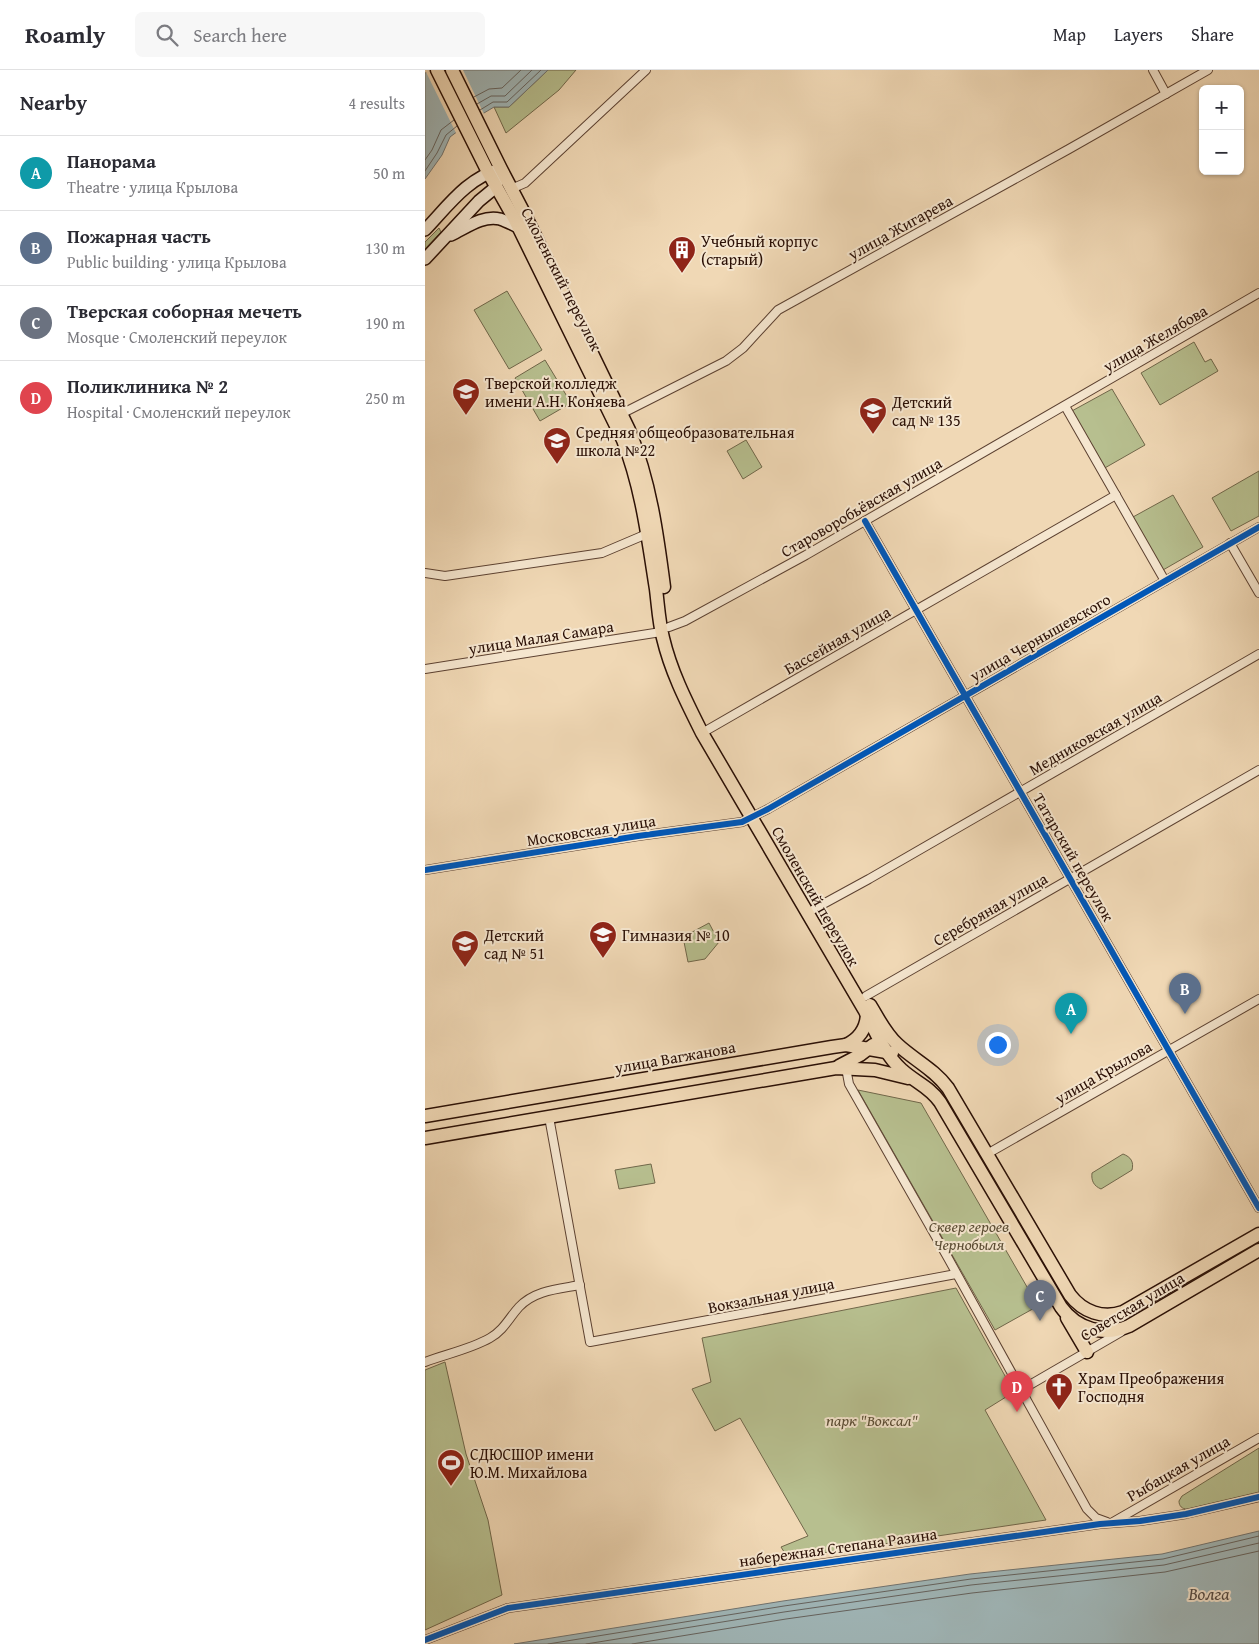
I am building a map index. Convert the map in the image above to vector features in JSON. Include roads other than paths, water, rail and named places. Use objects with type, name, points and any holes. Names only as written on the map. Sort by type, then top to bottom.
[{"type":"main road","points":[[437,70],[483,147]]},
{"type":"main road","points":[[452,70],[483,147]]},
{"type":"main road","name":"Смоленский переулок","points":[[483,147],[494,171],[496,186],[618,416]]},
{"type":"main road","points":[[425,230],[466,187],[494,171]]},
{"type":"main road","name":"Смоленский переулок","points":[[494,171],[511,189],[645,473],[665,630],[673,645],[706,731],[870,1012],[893,1041],[929,1068],[948,1088],[990,1153],[1075,1301],[1086,1310],[1095,1314],[1109,1315],[1123,1312]]},
{"type":"main road","points":[[425,259],[479,201],[496,186],[511,189]]},
{"type":"main road","points":[[434,221],[438,218],[445,220],[450,225],[447,235]]},
{"type":"main road","points":[[447,235],[484,219],[497,219],[518,227]]},
{"type":"main road","name":"Смоленский переулок","points":[[755,816],[814,909],[865,996],[877,1034],[887,1052],[900,1068],[928,1088],[940,1102],[1061,1308],[1077,1323],[1094,1330],[1111,1331],[1129,1326]]},
{"type":"main road","points":[[846,1045],[860,1034],[870,1012]]},
{"type":"main road","points":[[841,1068],[869,1048],[874,1043],[877,1034]]},
{"type":"main road","name":"улица Вагжанова","points":[[425,1116],[846,1045],[907,1057],[929,1068]]},
{"type":"main road","points":[[425,1138],[841,1068],[875,1070],[917,1081]]},
{"type":"main road","name":"Советская улица","points":[[1123,1312],[1259,1234]]},
{"type":"main road","name":"Советская улица","points":[[1129,1326],[1259,1250]]},
{"type":"main road","points":[[1061,1308],[1087,1352]]},
{"type":"street","points":[[511,189],[525,183],[647,70]]},
{"type":"street","points":[[1153,70],[1167,94]]},
{"type":"street","name":"улица Жигарева","points":[[618,416],[726,361],[743,348],[777,310],[1208,70]]},
{"type":"street","name":"улица Желябова","points":[[1065,406],[1259,294]]},
{"type":"street","points":[[1065,406],[1165,581]]},
{"type":"street","name":"Староворобьёвская улица","points":[[665,630],[865,521],[1065,406]]},
{"type":"street","name":"Бассейная улица","points":[[706,731],[1116,495]]},
{"type":"street","name":"Татарский переулок","points":[[865,521],[1259,1208]]},
{"type":"street","name":"улица Чернышевского","points":[[755,816],[1259,527]]},
{"type":"street","points":[[425,573],[445,576],[602,553],[652,532]]},
{"type":"street","points":[[1230,543],[1259,593]]},
{"type":"street","name":"улица Малая Самара","points":[[425,669],[665,630]]},
{"type":"street","name":"Медниковская улица","points":[[814,909],[1259,654]]},
{"type":"street","name":"Серебряная улица","points":[[865,996],[1259,770]]},
{"type":"street","name":"Московская улица","points":[[425,870],[638,836],[742,822],[755,816]]},
{"type":"street","name":"улица Крылова","points":[[990,1153],[1259,999]]},
{"type":"street","points":[[841,1068],[1089,1512],[1099,1520],[1111,1523]]},
{"type":"street","points":[[425,1362],[491,1337],[505,1326],[523,1303],[533,1296],[542,1292],[580,1285],[549,1117]]},
{"type":"street","name":"Вокзальная улица","points":[[580,1285],[590,1342],[956,1274]]},
{"type":"street","name":"Советская улица","points":[[1021,1390],[1112,1338],[1129,1326]]},
{"type":"street","name":"Рыбацкая улица","points":[[1111,1523],[1259,1438]]},
{"type":"street","name":"набережная Степана Разина","points":[[425,1640],[508,1608],[1111,1523],[1140,1521],[1185,1514],[1259,1497]]},
{"type":"water","points":[[435,70],[548,70],[509,107],[494,107],[450,137],[442,155],[425,179],[425,73]]},
{"type":"water","name":"Волга","points":[[1259,1531],[1259,1644],[514,1644],[783,1601],[970,1574],[1162,1554]]},
{"type":"place","name":"Учебный корпус (старый)","points":[[682,274]]},
{"type":"place","name":"Тверской колледж имени А.Н. Коняева","points":[[466,416]]},
{"type":"place","name":"Детский сад № 135","points":[[873,435]]},
{"type":"place","name":"Средняя общеобразовательная школа №22","points":[[557,465]]},
{"type":"place","name":"Гимназия № 10","points":[[603,959]]},
{"type":"place","name":"Детский сад № 51","points":[[465,968]]},
{"type":"place","name":"Пожарная часть","points":[[1185,1014]]},
{"type":"place","name":"Панорама","points":[[1071,1034]]},
{"type":"place","name":"Тверская соборная мечеть","points":[[1040,1321]]},
{"type":"place","name":"Храм Преображения Господня","points":[[1059,1411]]},
{"type":"place","name":"Поликлиника № 2","points":[[1017,1412]]},
{"type":"place","name":"СДЮСШОР имени Ю.М. Михайлова","points":[[451,1487]]},
{"type":"park label","name":"Сквер героев Чернобыля","points":[[969,1235]]},
{"type":"park label","name":"парк \"Воксал\"","points":[[872,1420]]}]
